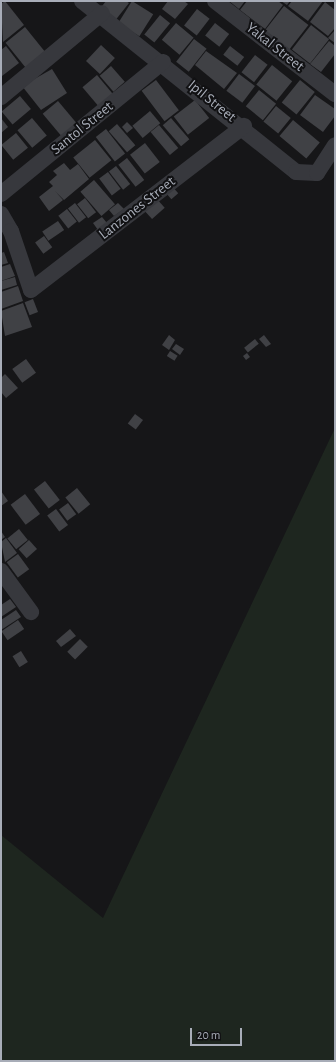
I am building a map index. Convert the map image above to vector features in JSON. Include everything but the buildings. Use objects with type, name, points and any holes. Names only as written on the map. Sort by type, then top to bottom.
[{"type":"street","name":"Ipil Street","points":[[82,1],[102,13],[302,174],[317,173],[335,145]]},
{"type":"street","name":"Yakal Street","points":[[215,1],[335,94]]},
{"type":"street","points":[[1,97],[102,13]]},
{"type":"street","name":"Santol Street","points":[[1,194],[163,62]]},
{"type":"street","name":"Lanzones Street","points":[[1,214],[11,231],[31,290],[244,126]]},
{"type":"street","points":[[1,571],[31,612]]},
{"type":"shaded area","points":[[335,428],[335,1061],[1,1061],[1,835],[103,918]]}]
